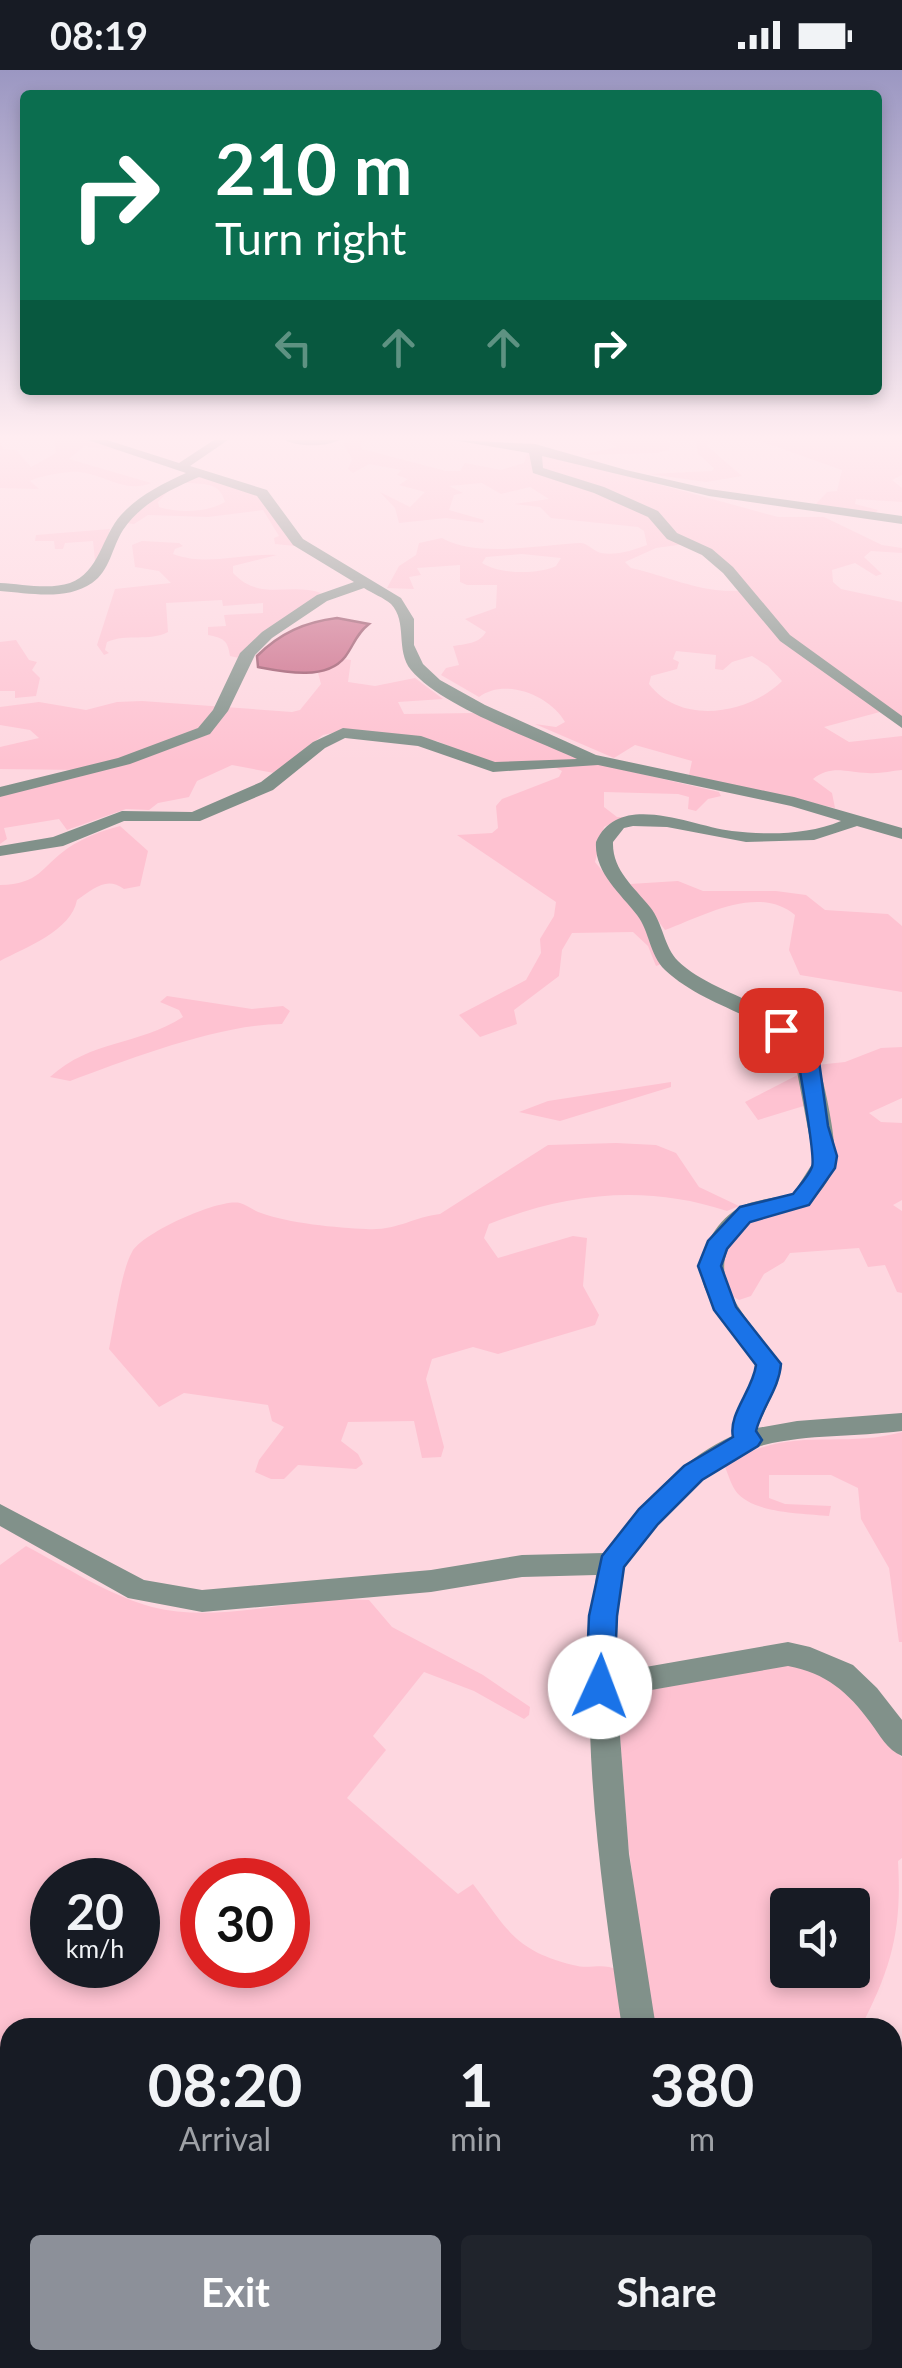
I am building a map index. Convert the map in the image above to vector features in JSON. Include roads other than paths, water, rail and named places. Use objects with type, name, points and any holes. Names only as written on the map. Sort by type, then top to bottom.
[{"type":"street","points":[[0,587],[56,588],[82,583],[94,576],[108,547]]},
{"type":"street","points":[[307,547],[390,596],[404,612],[410,657],[434,684],[570,751],[858,818],[902,834]]},
{"type":"street","points":[[694,547],[716,559],[784,638],[902,723]]},
{"type":"street","points":[[0,792],[124,762],[204,731],[220,711],[248,654],[267,635],[322,598],[367,582]]},
{"type":"street","points":[[0,851],[57,842],[122,816],[194,817],[267,786],[318,745],[343,733],[421,741],[492,767],[606,762]]},
{"type":"street","points":[[749,1440],[743,1433],[746,1421],[767,1382],[768,1364],[726,1310],[709,1266],[716,1246],[742,1217],[748,1212],[801,1200],[824,1168],[826,1156],[808,1054],[793,1036],[718,998],[669,964],[646,914],[607,864],[604,844],[608,832],[616,827],[648,819],[729,836],[762,837],[806,834],[849,825],[858,818]]},
{"type":"street","points":[[638,2018],[602,1768],[603,1616],[611,1564],[648,1516],[693,1473],[749,1440],[800,1430],[902,1422]]},
{"type":"street","points":[[0,1514],[138,1590],[202,1601],[430,1581],[522,1566],[611,1564]]},
{"type":"street","points":[[600,1687],[788,1654],[814,1658],[839,1668],[858,1685],[902,1743]]}]
